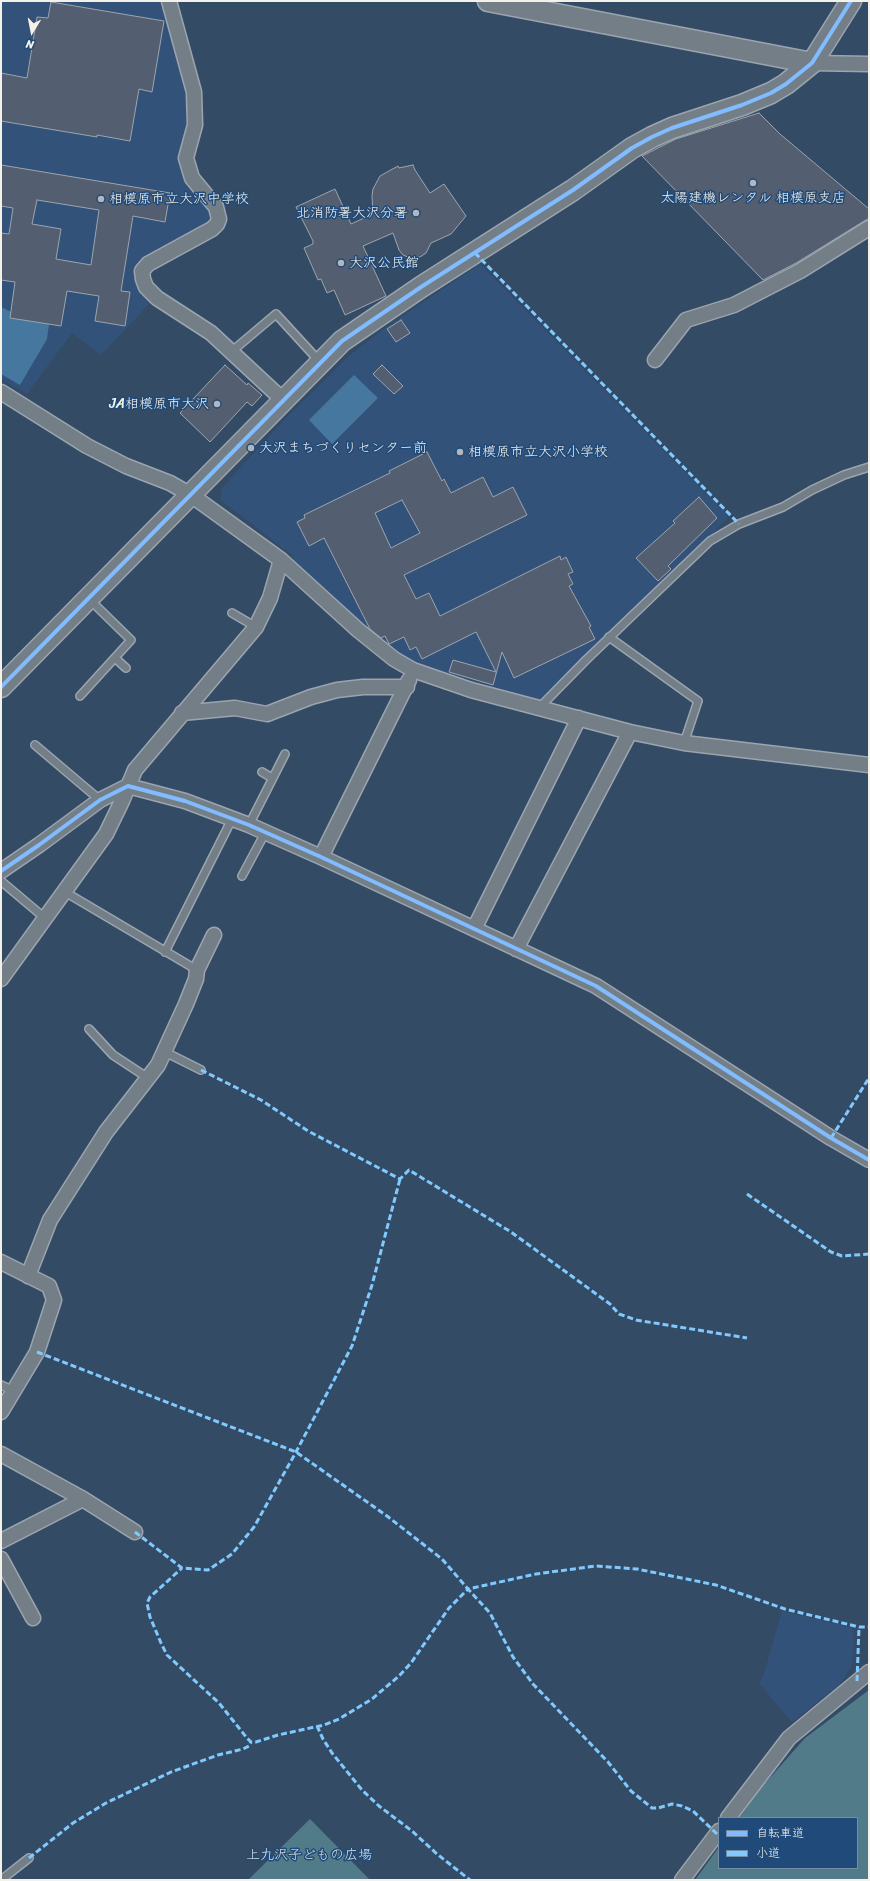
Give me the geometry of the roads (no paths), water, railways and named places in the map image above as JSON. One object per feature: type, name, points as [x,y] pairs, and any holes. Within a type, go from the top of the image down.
[{"type":"street","points":[[169,1],[194,92],[195,125],[186,158],[192,178],[216,207],[219,219],[217,224],[212,229],[148,264],[142,271],[143,279],[146,287],[157,298],[211,333],[283,400]]},
{"type":"street","points":[[488,1],[812,63],[869,64]]},
{"type":"street","points":[[1,687],[342,341],[421,287],[573,190],[632,148],[672,128],[742,105],[771,93],[786,84],[812,63],[851,1]]},
{"type":"street","points":[[655,360],[686,320],[734,305],[800,270],[869,228]]},
{"type":"street","points":[[1,392],[87,446],[126,466],[170,483],[191,495],[281,560],[358,630],[394,659],[413,670],[471,690],[630,732],[684,743],[869,765]]},
{"type":"street","points":[[1,979],[46,919],[106,834],[135,770],[256,627],[270,598],[281,560]]},
{"type":"street","points":[[320,857],[407,687],[413,670]]},
{"type":"street","points":[[182,713],[235,708],[268,714],[311,697],[337,690],[363,687],[407,687]]},
{"type":"street","points":[[474,929],[579,718]]},
{"type":"street","points":[[516,949],[630,732]]},
{"type":"street","points":[[1,871],[39,846],[100,800],[128,786],[185,801],[249,825],[596,986],[831,1138],[869,1160]]},
{"type":"street","points":[[28,1276],[50,1220],[106,1132],[148,1078],[165,1052],[194,985],[197,970],[214,935]]},
{"type":"street","points":[[1,1262],[49,1286],[54,1300],[37,1352],[7,1388],[1,1412]]},
{"type":"street","points":[[1,1454],[83,1499],[135,1532]]},
{"type":"street","points":[[1,1541],[83,1499]]},
{"type":"street","points":[[1,1560],[33,1618]]},
{"type":"street","points":[[729,1817],[789,1738],[869,1672]]},
{"type":"street","points":[[682,1880],[718,1832]]},
{"type":"lane","points":[[230,352],[276,314],[320,362]]},
{"type":"lane","points":[[540,707],[710,541],[739,524],[783,507],[812,490],[844,475],[869,467]]},
{"type":"lane","points":[[80,696],[131,640],[88,598]]},
{"type":"lane","points":[[232,613],[256,627]]},
{"type":"lane","points":[[610,637],[698,701],[684,743]]},
{"type":"lane","points":[[115,658],[126,668]]},
{"type":"lane","points":[[35,745],[100,800]]},
{"type":"lane","points":[[249,825],[285,754]]},
{"type":"lane","points":[[262,772],[272,778]]},
{"type":"lane","points":[[165,952],[232,819]]},
{"type":"lane","points":[[242,876],[265,833]]},
{"type":"lane","points":[[1,881],[46,919]]},
{"type":"lane","points":[[65,892],[197,970]]},
{"type":"lane","points":[[89,1029],[113,1055],[148,1078]]},
{"type":"lane","points":[[165,1052],[201,1070]]},
{"type":"lane","points":[[1,1880],[29,1858]]},
{"type":"place","name":"太陽建機レンタル 相模原支店","points":[[753,183]]},
{"type":"place","name":"相模原市立大沢中学校","points":[[101,199]]},
{"type":"place","name":"北消防署大沢分署","points":[[416,213]]},
{"type":"place","name":"大沢公民館","points":[[341,263]]},
{"type":"place","name":"JA相模原市大沢","points":[[217,404]]},
{"type":"place","name":"大沢まちづくりセンター前","points":[[251,448]]},
{"type":"place","name":"相模原市立大沢小学校","points":[[460,452]]},
{"type":"park label","name":"上九沢子どもの広場","points":[[309,1855]]}]
